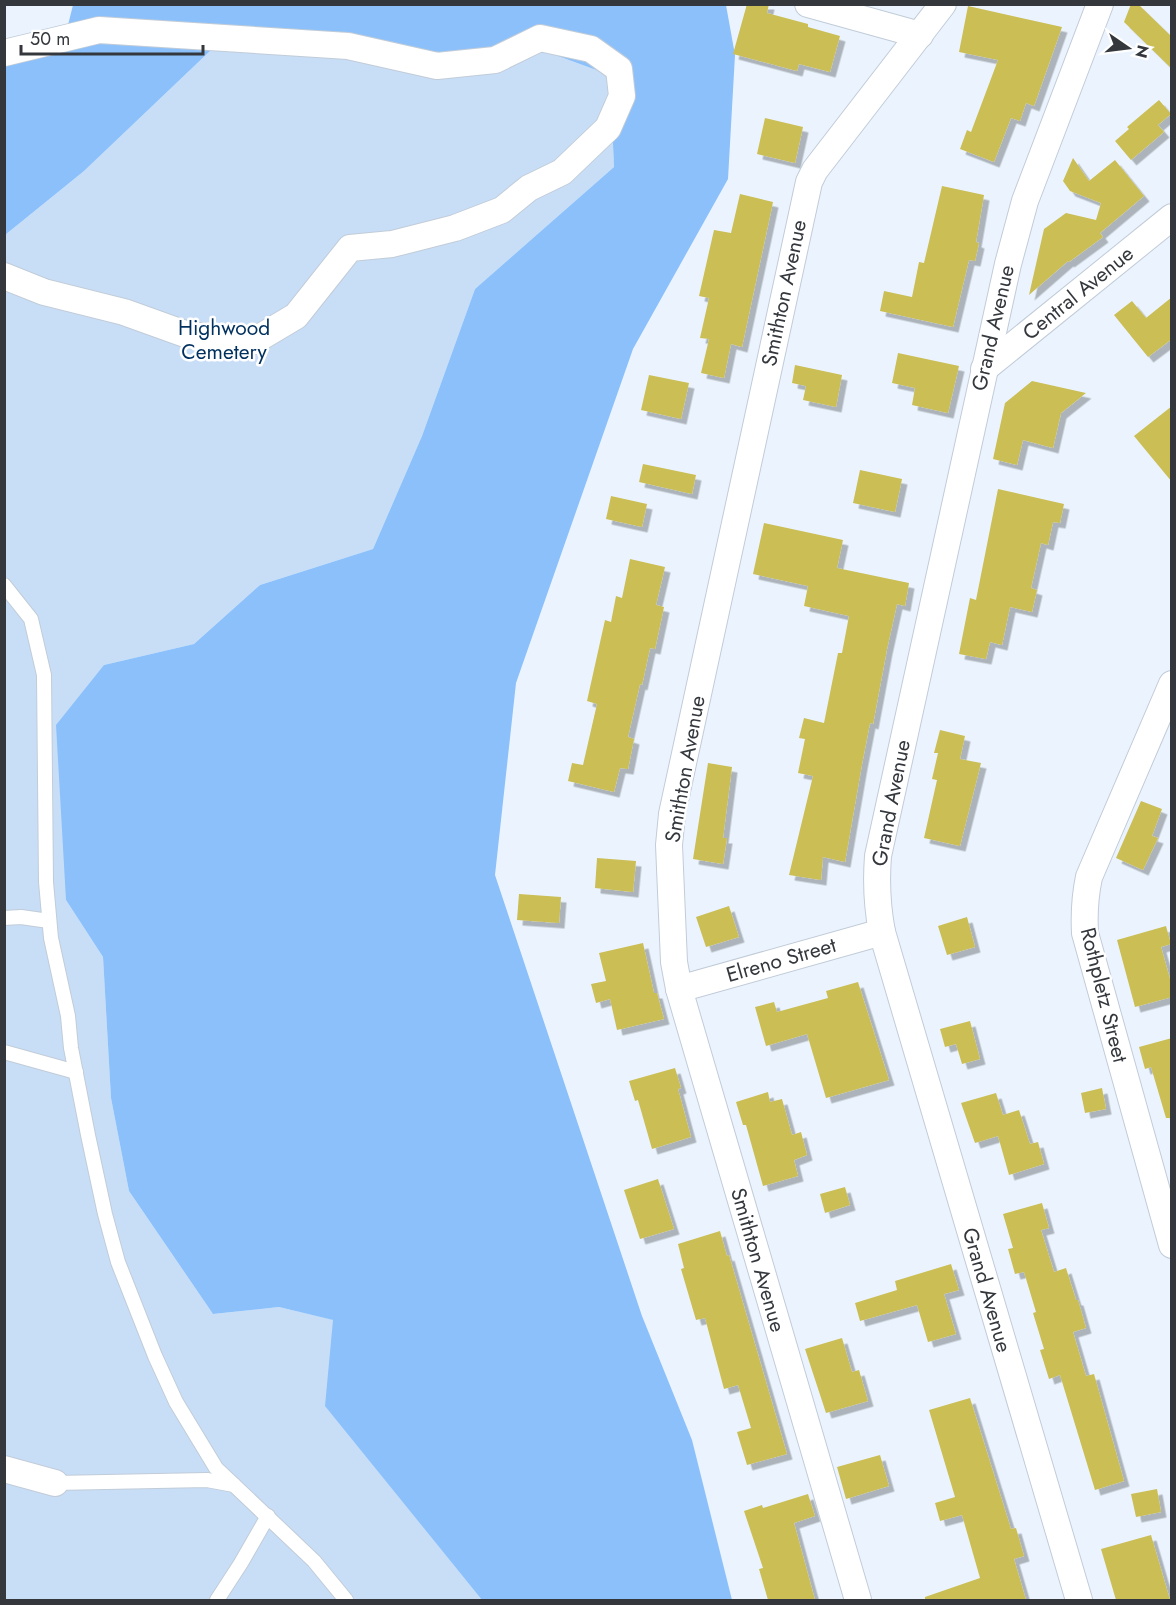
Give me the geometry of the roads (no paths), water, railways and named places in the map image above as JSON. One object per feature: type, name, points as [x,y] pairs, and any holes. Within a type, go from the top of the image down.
[{"type":"street","points":[[808,4],[920,35]]},
{"type":"street","name":"Smithton Avenue","points":[[858,1600],[679,989],[675,962],[669,845],[672,814],[805,195],[815,170],[943,4]]},
{"type":"street","name":"Grand Avenue","points":[[1079,1600],[882,932],[876,882],[878,856],[1008,264],[1025,201],[1100,4]]},
{"type":"street","points":[[4,53],[99,30],[348,46],[437,66],[495,60],[540,38],[591,49],[619,69],[622,96],[608,128],[562,172],[529,188],[502,210],[455,228],[392,244],[350,248],[296,316],[254,341],[188,335],[124,312],[44,292],[4,276]]},
{"type":"street","name":"Central Avenue","points":[[984,369],[1172,217]]},
{"type":"street","name":"Rothpletz Street","points":[[1172,684],[1089,877],[1084,916],[1085,933],[1172,1245]]},
{"type":"street","name":"Elreno Street","points":[[679,989],[882,932]]},
{"type":"street","points":[[4,1469],[55,1483]]},
{"type":"lane","points":[[4,585],[31,619],[44,675],[46,882],[51,938],[105,1214],[118,1262],[176,1402],[216,1468],[314,1561],[346,1600]]},
{"type":"lane","points":[[4,918],[21,917],[49,921]]},
{"type":"lane","points":[[4,1052],[76,1072]]},
{"type":"lane","points":[[55,1483],[207,1480],[234,1485]]},
{"type":"lane","points":[[217,1600],[268,1516]]},
{"type":"park label","name":"Highwood Cemetery","points":[[224,340]]}]
